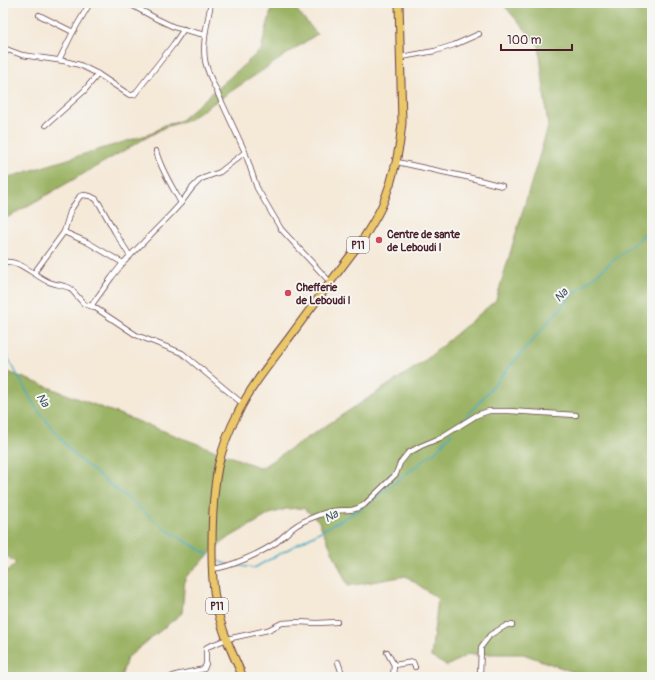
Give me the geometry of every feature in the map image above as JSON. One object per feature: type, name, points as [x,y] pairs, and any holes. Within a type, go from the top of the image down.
[{"type":"main road","name":"P11","points":[[242,677],[223,629],[216,604],[214,587],[212,569],[213,518],[218,469],[231,428],[243,404],[262,374],[363,239],[384,202],[397,162],[402,123],[399,3]]},
{"type":"street","points":[[60,60],[73,32],[90,3]]},
{"type":"street","points":[[128,3],[174,27],[206,35]]},
{"type":"street","points":[[210,3],[205,59],[212,81],[245,152],[257,188],[281,229],[330,282]]},
{"type":"street","points":[[39,15],[73,32]]},
{"type":"street","points":[[3,48],[28,56],[72,62],[98,74],[128,94],[134,95],[184,30]]},
{"type":"street","points":[[400,57],[435,51],[454,45],[479,34]]},
{"type":"street","points":[[3,55],[8,50]]},
{"type":"street","points":[[46,125],[84,92],[98,74]]},
{"type":"street","points":[[156,151],[162,169],[181,202]]},
{"type":"street","points":[[91,306],[123,263],[201,179],[220,172],[245,152]]},
{"type":"street","points":[[397,162],[502,186]]},
{"type":"street","points":[[34,273],[64,232],[70,212],[80,196],[83,195],[96,199],[130,256]]},
{"type":"street","points":[[64,232],[87,242],[123,263]]},
{"type":"street","points":[[3,262],[15,262],[48,282],[70,288],[84,304],[94,307],[136,335],[182,353],[243,404]]},
{"type":"street","points":[[212,569],[222,568],[235,563],[266,548],[278,541],[287,532],[308,519],[332,511],[351,510],[361,507],[396,474],[400,463],[408,453],[440,438],[483,412],[509,411],[576,415]]},
{"type":"street","points":[[171,677],[204,669],[206,664],[206,648],[227,639],[268,630],[282,623],[337,622]]},
{"type":"street","points":[[480,677],[481,647],[490,635],[507,625],[512,626]]},
{"type":"street","points":[[387,652],[394,665],[393,677]]},
{"type":"street","points":[[338,662],[343,677]]},
{"type":"street","points":[[394,665],[413,662],[415,667]]},
{"type":"green space","points":[[273,3],[283,3],[283,5],[295,8],[317,34],[188,120],[165,127],[3,220],[3,179],[153,133],[164,125],[181,120],[261,50]]},
{"type":"green space","points":[[502,3],[652,3],[652,677],[577,677],[573,672],[523,654],[469,654],[447,666],[431,657],[438,599],[406,576],[348,586],[318,520],[303,508],[286,509],[270,514],[223,541],[185,578],[182,613],[127,658],[121,677],[3,677],[3,575],[16,563],[3,553],[3,370],[261,468],[422,363],[496,300],[548,127],[539,46]]},
{"type":"waterway","name":"Na","points":[[461,423],[571,296],[652,228]]},
{"type":"waterway","name":"Na","points":[[3,349],[36,408],[75,456],[168,531],[209,555]]},
{"type":"waterway","name":"Na","points":[[369,503],[437,450],[452,433]]},
{"type":"waterway","name":"Na","points":[[235,565],[254,568],[363,508]]},
{"type":"waterway","name":"Na","points":[[214,558],[227,564]]},
{"type":"place","name":"Centre de sante de Leboudi I","points":[[379,240]]},
{"type":"place","name":"Chefferie de Leboudi I","points":[[288,293]]}]
